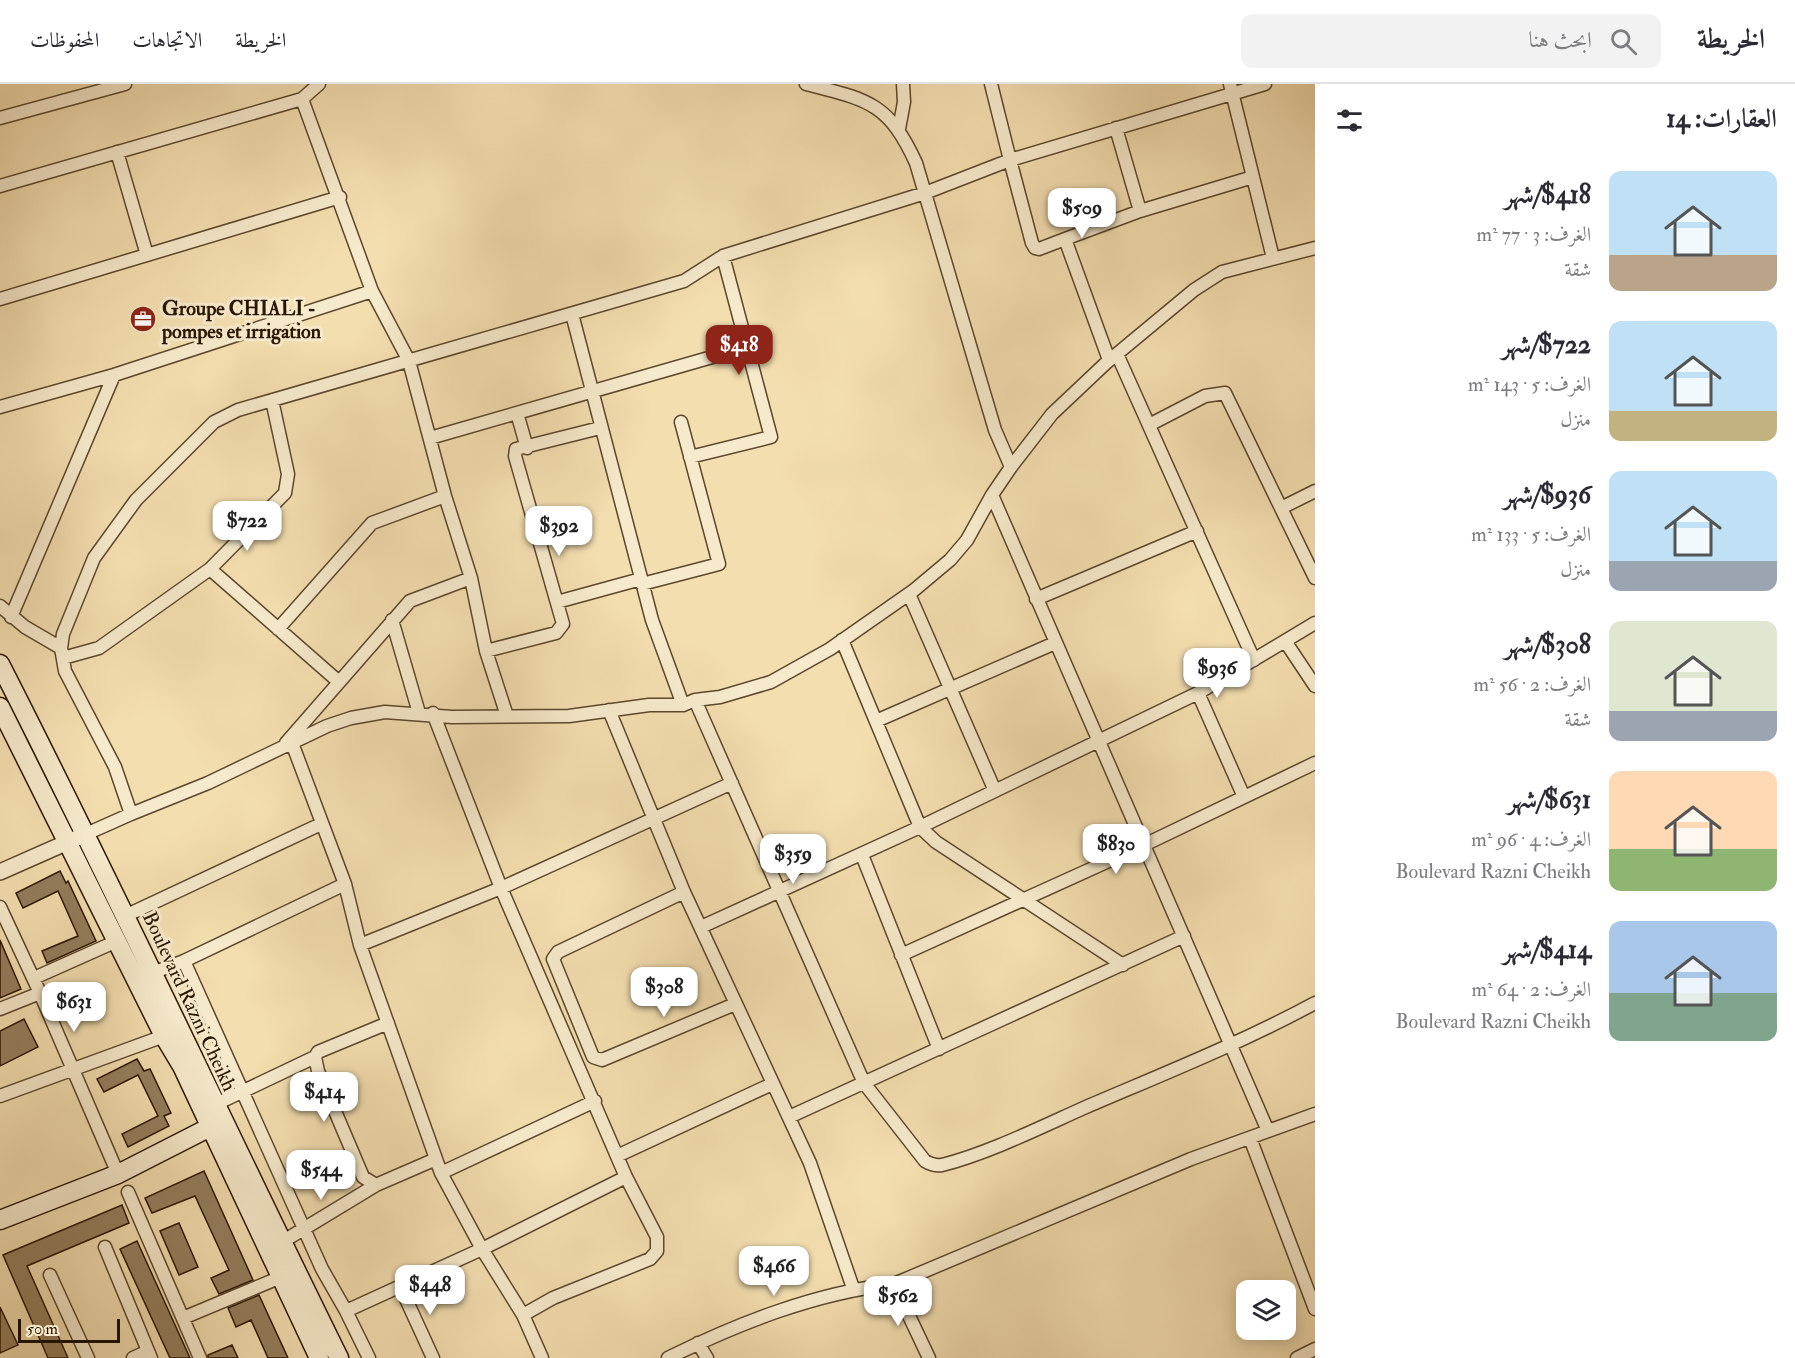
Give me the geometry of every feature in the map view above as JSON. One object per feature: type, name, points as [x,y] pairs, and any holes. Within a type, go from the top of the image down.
[{"type":"main road","name":"Boulevard Razni Cheikh","points":[[0,664],[87,834],[214,1104],[216,1124],[281,1277],[319,1358]]},
{"type":"main road","name":"Boulevard Razni Cheikh","points":[[0,707],[164,1036],[282,1242],[339,1358]]},
{"type":"main road","points":[[0,1220],[118,1174],[216,1124]]},
{"type":"street","points":[[0,118],[125,84]]},
{"type":"street","points":[[0,186],[302,99],[319,84]]},
{"type":"street","points":[[807,84],[865,100],[877,107],[899,129],[916,163],[995,430],[1011,467]]},
{"type":"street","points":[[899,129],[904,102],[903,84]]},
{"type":"street","points":[[991,84],[1035,248],[1140,211],[1253,177]]},
{"type":"street","points":[[131,814],[120,778],[74,691],[62,653],[67,624],[94,558],[136,500],[214,422],[226,414],[684,281],[723,256],[925,193],[1010,160],[1116,128],[1231,89],[1265,84]]},
{"type":"street","points":[[1231,89],[1273,258]]},
{"type":"street","points":[[302,99],[340,197],[372,291],[409,361],[445,496],[471,578],[486,651],[507,716]]},
{"type":"street","points":[[1116,128],[1140,211]]},
{"type":"street","points":[[117,152],[147,255]]},
{"type":"street","points":[[0,299],[340,197]]},
{"type":"street","points":[[1065,239],[1113,357],[1149,425],[1254,660]]},
{"type":"street","points":[[0,872],[208,783],[351,718],[385,712],[433,713],[452,717],[568,716],[649,705],[683,705],[695,700],[720,697],[771,682],[842,640],[909,594],[950,560],[967,540],[992,495],[1011,467],[1053,414],[1113,357],[1209,279],[1222,272],[1315,248]]},
{"type":"street","points":[[690,457],[771,437],[723,256]]},
{"type":"street","points":[[0,407],[114,375],[372,291]]},
{"type":"street","points":[[572,314],[652,620],[683,705]]},
{"type":"street","points":[[429,438],[747,347]]},
{"type":"street","points":[[11,617],[114,375]]},
{"type":"street","points":[[1149,425],[1205,396],[1225,393],[1315,578]]},
{"type":"street","points":[[0,606],[11,617],[62,653],[99,648],[210,569],[285,493],[288,474],[272,400]]},
{"type":"street","points":[[517,413],[527,448]]},
{"type":"street","points":[[557,602],[719,564],[681,422]]},
{"type":"street","points":[[486,651],[560,630],[563,624],[515,456],[516,449],[600,428]]},
{"type":"street","points":[[1281,507],[1315,491]]},
{"type":"street","points":[[992,495],[1268,1131]]},
{"type":"street","points":[[278,628],[372,523],[445,496]]},
{"type":"street","points":[[1036,599],[1197,531]]},
{"type":"street","points":[[210,569],[339,682]]},
{"type":"street","points":[[288,745],[339,682],[410,601],[471,578]]},
{"type":"street","points":[[909,594],[995,791]]},
{"type":"street","points":[[392,620],[419,713]]},
{"type":"street","points":[[701,927],[862,855],[1198,693],[1315,623]]},
{"type":"street","points":[[842,640],[920,827],[927,837],[1123,965]]},
{"type":"street","points":[[1285,641],[1315,686]]},
{"type":"street","points":[[876,721],[1055,643]]},
{"type":"street","points":[[1198,693],[1244,797]]},
{"type":"street","points":[[695,700],[864,1083],[925,1161],[939,1166],[1063,1117],[1231,1045],[1315,1004]]},
{"type":"street","points":[[609,710],[684,892],[810,1162],[853,1288]]},
{"type":"street","points":[[433,713],[501,888],[626,1177],[657,1238],[657,1251],[650,1259],[553,1298],[523,1315]]},
{"type":"street","points":[[288,745],[345,884],[360,945],[441,1173],[482,1250],[523,1315],[542,1358]]},
{"type":"street","points":[[902,955],[1144,845],[1315,763]]},
{"type":"street","points":[[360,945],[501,888],[732,783]]},
{"type":"street","points":[[125,916],[321,824]]},
{"type":"street","points":[[862,855],[939,1049]]},
{"type":"street","points":[[152,972],[184,961],[345,884]]},
{"type":"street","points":[[684,892],[558,952],[553,959],[593,1057],[602,1060],[735,1004]]},
{"type":"street","points":[[0,907],[34,978],[118,1174]]},
{"type":"street","points":[[789,1117],[1184,936]]},
{"type":"street","points":[[34,978],[117,941]]},
{"type":"street","points":[[184,961],[328,1282],[346,1311],[369,1358]]},
{"type":"street","points":[[0,1009],[40,993]]},
{"type":"street","points":[[214,1104],[242,1094],[315,1057],[324,1048],[388,1023]]},
{"type":"street","points":[[0,1096],[164,1036]]},
{"type":"street","points":[[315,1057],[318,1071],[363,1177],[376,1185]]},
{"type":"street","points":[[617,1156],[772,1084]]},
{"type":"street","points":[[441,1173],[595,1101]]},
{"type":"street","points":[[668,1358],[698,1343],[801,1303],[853,1288],[894,1284],[1180,1164],[1315,1114]]},
{"type":"street","points":[[1250,1138],[1315,1309]]},
{"type":"street","points":[[282,1242],[376,1185],[436,1159]]},
{"type":"street","points":[[346,1311],[482,1250],[626,1177]]},
{"type":"street","points":[[128,1192],[200,1358]]},
{"type":"street","points":[[105,1247],[150,1355],[133,1358]]},
{"type":"street","points":[[50,1275],[88,1358]]},
{"type":"street","points":[[183,1318],[281,1277]]},
{"type":"street","points":[[894,1284],[929,1358]]},
{"type":"street","points":[[400,1286],[433,1358]]},
{"type":"street","points":[[698,1343],[707,1358]]},
{"type":"street","points":[[1297,1358],[1315,1349]]},
{"type":"building","points":[[60,871],[66,883],[68,881],[96,941],[47,963],[42,951],[78,936],[58,891],[23,908],[16,893]]},
{"type":"building","points":[[0,940],[21,989],[0,998]]},
{"type":"building","points":[[24,1019],[38,1047],[0,1066],[0,1031]]},
{"type":"building","points":[[137,1059],[144,1071],[150,1069],[171,1113],[164,1116],[169,1126],[128,1147],[122,1134],[158,1116],[138,1075],[104,1092],[97,1079]]},
{"type":"building","points":[[204,1171],[253,1280],[219,1294],[211,1278],[229,1270],[195,1196],[152,1213],[145,1198]]},
{"type":"building","points":[[122,1205],[129,1223],[27,1266],[68,1358],[48,1358],[3,1255]]},
{"type":"building","points":[[179,1223],[198,1267],[179,1275],[160,1231]]},
{"type":"building","points":[[137,1241],[190,1358],[170,1358],[120,1249]]},
{"type":"building","points":[[259,1295],[288,1358],[268,1358],[251,1320],[236,1327],[228,1308]]},
{"type":"building","points":[[0,1307],[18,1345],[0,1353]]},
{"type":"building","points":[[232,1345],[238,1358],[208,1358],[208,1355]]},
{"type":"place","name":"Groupe CHIALI - pompes et irrigation","points":[[143,319]]}]
